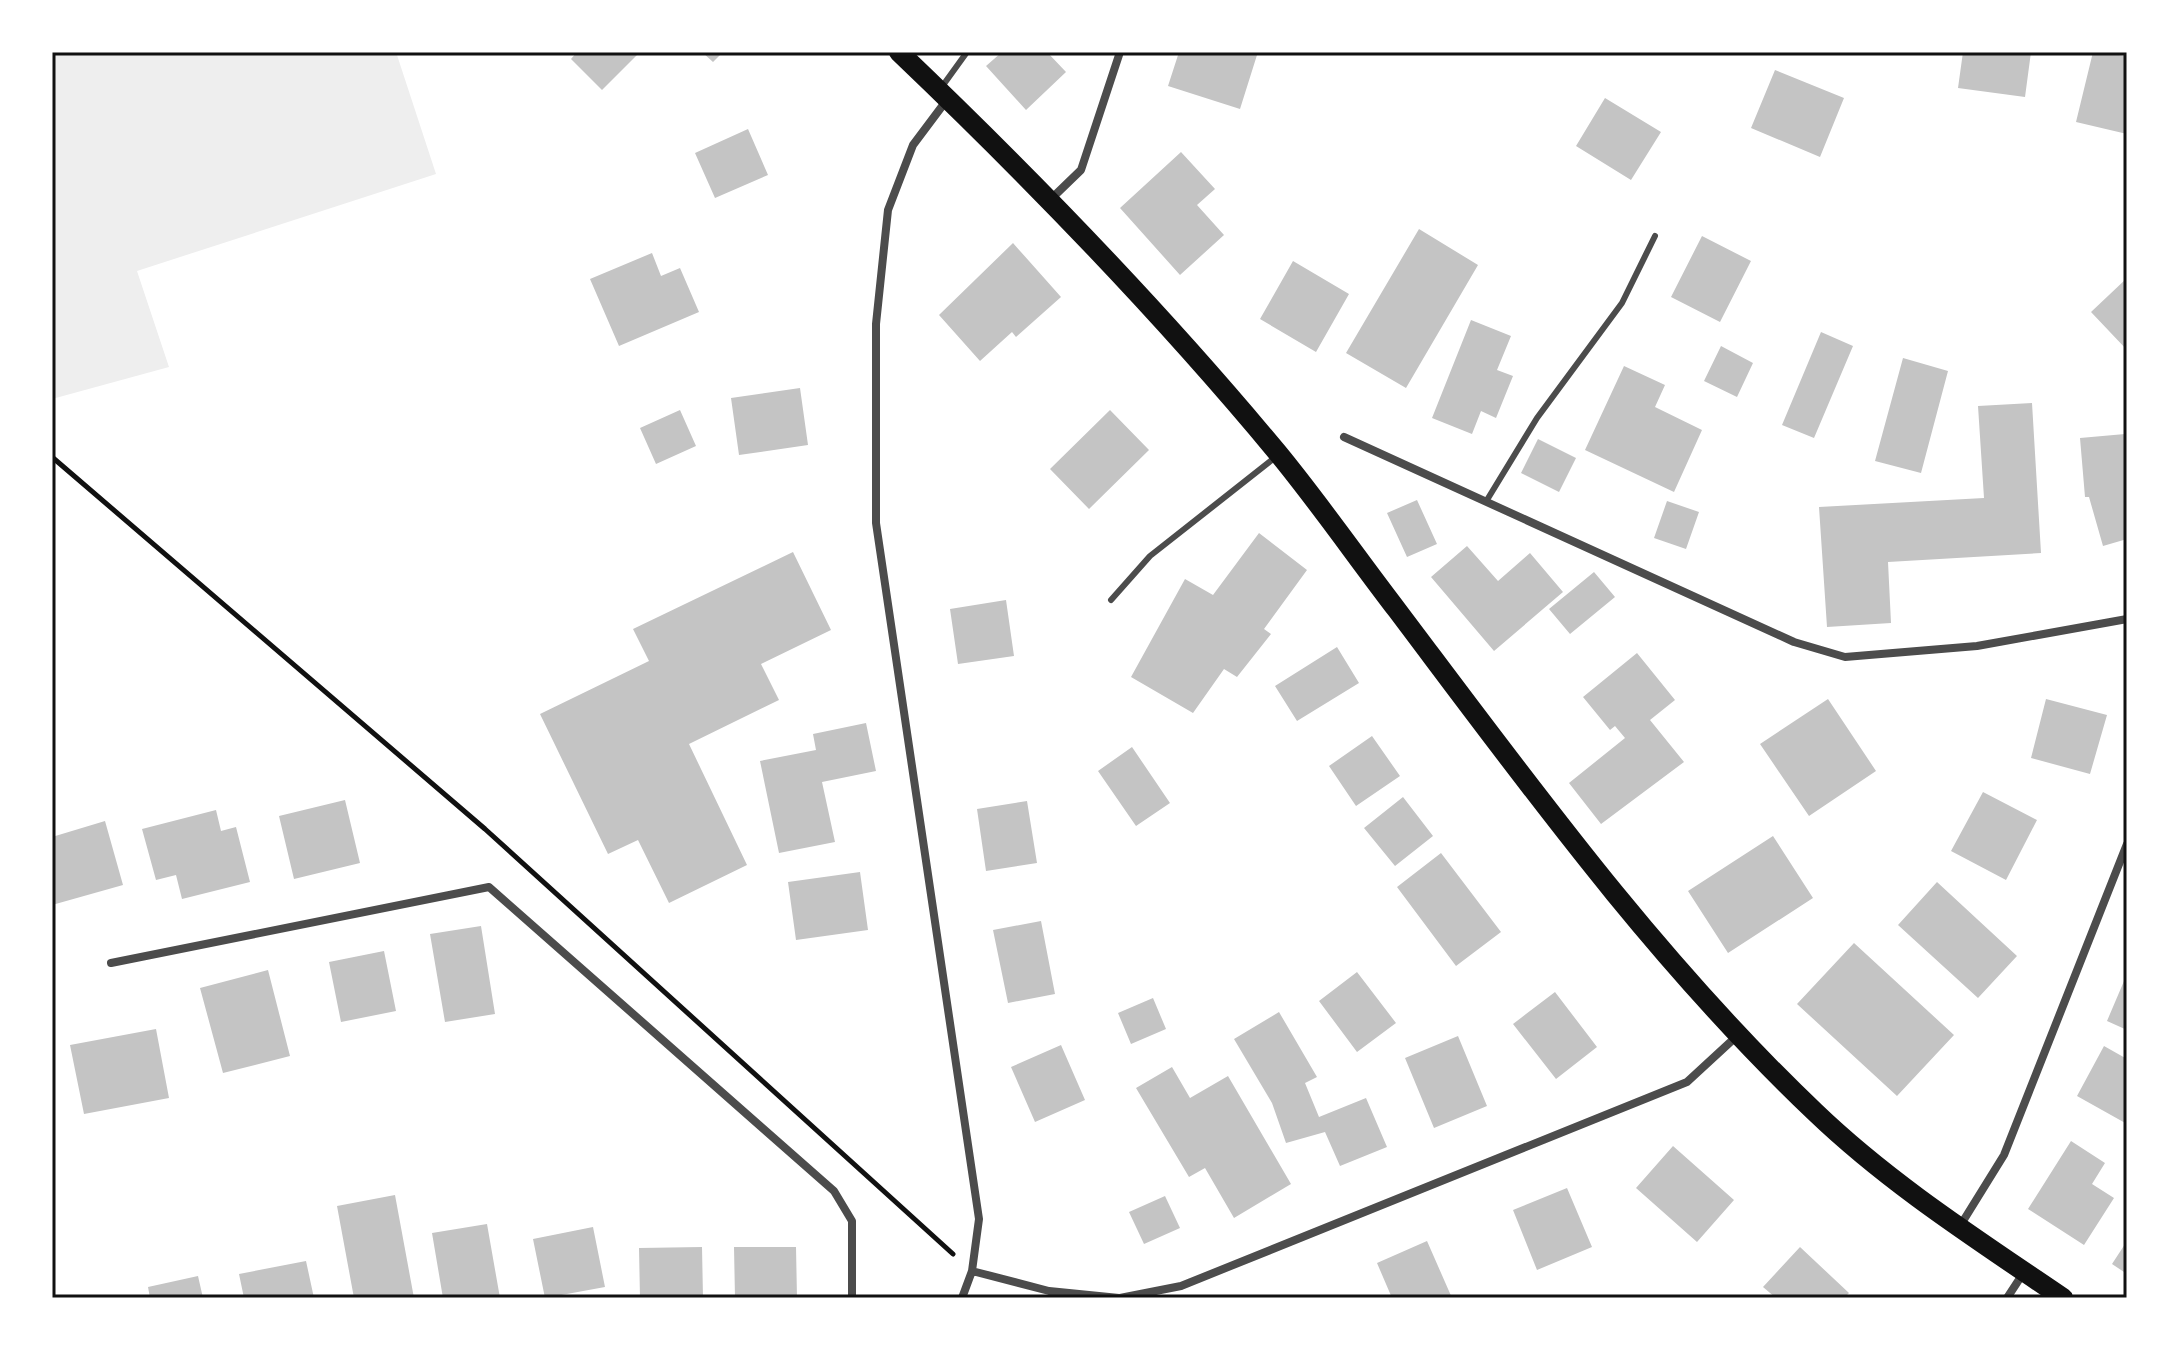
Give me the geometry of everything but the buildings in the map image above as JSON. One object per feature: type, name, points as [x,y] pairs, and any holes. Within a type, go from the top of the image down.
[{"type":"main road","points":[[899,52],[1051,199],[1279,454],[1546,808],[1677,968],[1738,1035],[1818,1114],[1894,1180],[2063,1298]]},
{"type":"street","points":[[1051,199],[1081,170],[1120,52]]},
{"type":"street","points":[[943,94],[913,145],[888,210],[876,324],[876,523],[979,1219],[972,1271],[962,1298]]},
{"type":"street","points":[[1344,437],[1794,642],[1845,657],[1977,646],[2127,619]]},
{"type":"street","points":[[1959,1227],[2004,1155],[2127,844]]},
{"type":"street","points":[[111,963],[489,887],[834,1191],[852,1221],[852,1298]]},
{"type":"street","points":[[972,1271],[1049,1291],[1119,1298],[1181,1286],[1687,1082],[1738,1035]]},
{"type":"street","points":[[2007,1298],[2024,1271]]},
{"type":"lane","points":[[943,94],[967,52]]},
{"type":"lane","points":[[1487,500],[1537,418],[1622,303],[1655,236]]},
{"type":"lane","points":[[1111,600],[1150,556],[1279,454]]},
{"type":"path","points":[[52,457],[485,829],[972,1271]]},
{"type":"shaded area","points":[[52,52],[396,52],[436,174],[137,271],[169,367],[52,399]]}]
